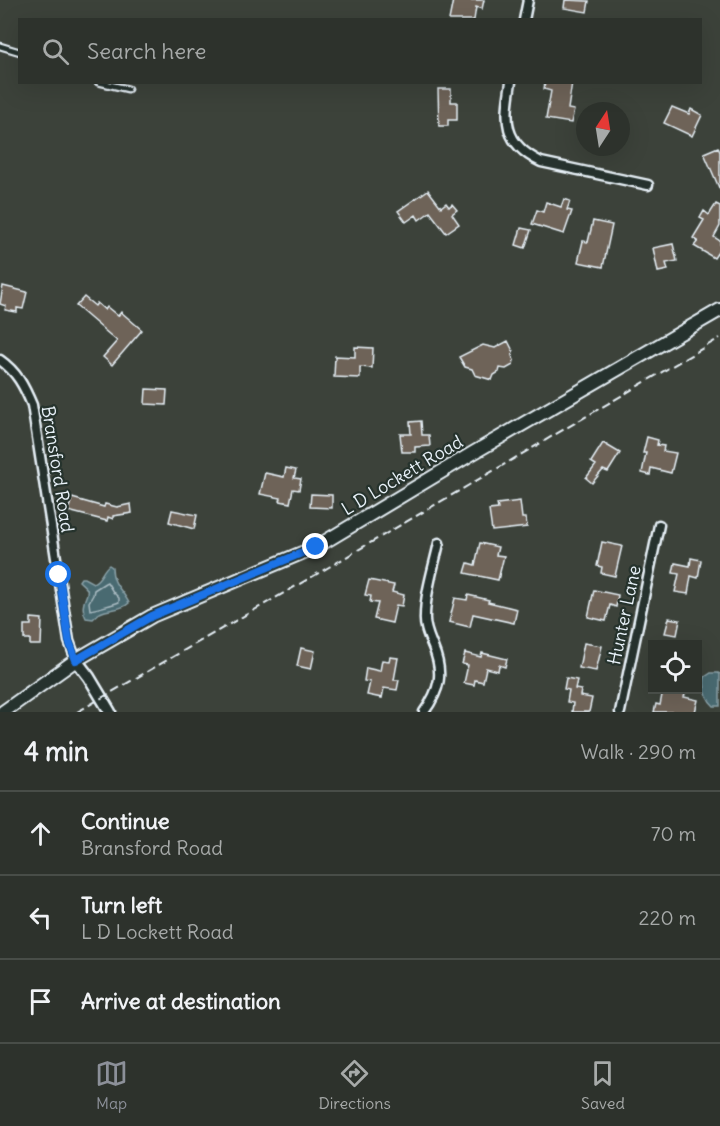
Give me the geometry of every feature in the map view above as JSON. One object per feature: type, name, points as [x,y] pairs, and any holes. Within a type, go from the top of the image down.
[{"type":"main road","name":"L D Lockett Road","points":[[3,712],[76,660],[152,616],[316,547],[720,310]]},
{"type":"street","points":[[524,18],[528,0]]},
{"type":"street","points":[[512,84],[506,118],[508,128],[513,139],[531,158],[648,185]]},
{"type":"street","name":"Bransford Road","points":[[0,360],[24,386],[32,405],[69,641],[76,660],[110,712]]},
{"type":"street","name":"Hunter Lane","points":[[620,712],[660,525]]},
{"type":"street","points":[[424,712],[434,697],[440,673],[424,617],[440,543]]},
{"type":"lane","points":[[0,46],[18,51]]},
{"type":"lane","points":[[107,84],[128,89]]},
{"type":"water","points":[[109,565],[112,567],[116,583],[129,603],[99,613],[93,619],[86,618],[83,608],[87,591],[79,581],[84,578],[93,583]]},
{"type":"water","points":[[711,673],[720,674],[720,706],[714,706],[705,693],[705,677]]},
{"type":"building","points":[[453,0],[484,0],[482,9],[476,7],[474,18],[449,18]]},
{"type":"building","points":[[565,0],[589,1],[587,12],[564,8]]},
{"type":"building","points":[[545,84],[572,84],[568,109],[574,110],[571,123],[546,119],[551,91],[544,89]]},
{"type":"building","points":[[438,89],[451,89],[451,102],[457,102],[457,120],[448,120],[448,126],[439,126]]},
{"type":"building","points":[[672,107],[689,114],[691,109],[702,115],[692,136],[664,123]]},
{"type":"building","points":[[718,147],[720,152],[720,190],[704,153]]},
{"type":"building","points":[[428,190],[441,207],[446,203],[449,207],[452,204],[457,210],[452,214],[459,224],[446,233],[430,212],[419,220],[416,215],[406,222],[398,211]]},
{"type":"building","points":[[564,199],[570,201],[567,210],[572,211],[564,234],[532,224],[537,210],[543,212],[546,202],[561,207]]},
{"type":"building","points":[[716,204],[720,206],[720,226],[714,237],[720,241],[720,249],[714,258],[694,246],[698,241],[693,238],[704,220],[700,218],[704,211],[709,215]]},
{"type":"building","points":[[593,221],[612,225],[603,267],[578,262],[583,241],[588,242]]},
{"type":"building","points":[[521,228],[531,230],[525,248],[516,245]]},
{"type":"building","points":[[673,244],[677,261],[666,263],[668,270],[658,272],[653,248]]},
{"type":"building","points":[[3,286],[27,292],[23,309],[17,308],[17,312],[5,310],[6,306],[0,304]]},
{"type":"building","points":[[84,297],[95,306],[97,303],[105,310],[107,307],[118,316],[121,312],[142,330],[112,365],[103,357],[117,341],[76,306]]},
{"type":"building","points":[[508,341],[513,351],[513,365],[506,369],[500,368],[492,380],[475,375],[472,369],[465,367],[459,357],[483,345],[495,348]]},
{"type":"building","points":[[355,347],[373,348],[372,368],[360,367],[360,378],[334,377],[335,356],[355,357]]},
{"type":"building","points":[[146,389],[167,390],[166,405],[145,404]]},
{"type":"building","points":[[421,421],[422,435],[429,435],[430,446],[415,447],[415,452],[402,452],[400,434],[411,434],[410,422]]},
{"type":"building","points":[[647,437],[658,440],[657,445],[664,446],[663,451],[676,453],[671,473],[651,468],[650,475],[642,473]]},
{"type":"building","points":[[603,443],[620,453],[608,472],[603,470],[592,483],[586,478],[596,465],[591,462]]},
{"type":"building","points":[[286,468],[296,470],[294,478],[301,479],[299,490],[293,489],[290,503],[280,501],[281,498],[260,494],[265,473],[284,477]]},
{"type":"building","points":[[311,494],[332,495],[332,508],[310,507]]},
{"type":"building","points":[[72,498],[104,507],[105,504],[117,507],[131,504],[132,513],[113,516],[113,519],[108,517],[107,521],[68,511]]},
{"type":"building","points":[[520,501],[522,518],[526,518],[527,527],[492,531],[489,510],[498,509],[497,504]]},
{"type":"building","points":[[172,510],[197,515],[194,529],[169,522]]},
{"type":"building","points":[[602,542],[622,546],[615,576],[601,573],[602,567],[597,566]]},
{"type":"building","points":[[480,543],[498,547],[496,555],[504,556],[498,580],[465,573],[468,563],[475,565]]},
{"type":"building","points":[[691,558],[701,560],[698,578],[691,576],[688,594],[675,592],[679,574],[673,573],[675,563],[690,566]]},
{"type":"building","points":[[369,580],[394,585],[392,592],[404,595],[402,606],[396,605],[392,623],[374,619],[378,603],[370,602],[371,596],[365,595]]},
{"type":"building","points":[[594,590],[618,595],[616,607],[610,605],[606,621],[588,617]]},
{"type":"building","points":[[468,595],[517,609],[514,623],[473,614],[470,627],[449,622],[455,598],[467,600]]},
{"type":"building","points":[[31,618],[42,619],[41,645],[30,645],[30,639],[24,639],[24,625],[31,625]]},
{"type":"building","points":[[669,618],[680,620],[677,635],[665,633]]},
{"type":"building","points":[[584,643],[602,646],[596,671],[579,668]]},
{"type":"building","points":[[301,648],[315,651],[311,669],[297,666]]},
{"type":"building","points":[[465,653],[481,657],[482,653],[507,659],[505,667],[499,665],[498,671],[486,668],[483,682],[475,680],[474,685],[464,683],[468,665],[462,664]]},
{"type":"building","points":[[390,657],[398,658],[394,680],[399,680],[397,690],[384,688],[382,698],[367,695],[370,682],[364,681],[366,668],[380,671],[382,660],[389,661]]},
{"type":"building","points":[[566,678],[577,680],[575,689],[581,690],[580,696],[592,698],[589,712],[572,712],[573,703],[567,702],[569,690],[564,689]]},
{"type":"building","points":[[662,694],[685,694],[684,697],[698,700],[695,712],[654,712],[656,704],[660,705]]},
{"type":"railway","points":[[77,712],[720,338]]},
{"type":"route","points":[[59,575],[69,641],[76,660],[174,605],[316,547]]}]
